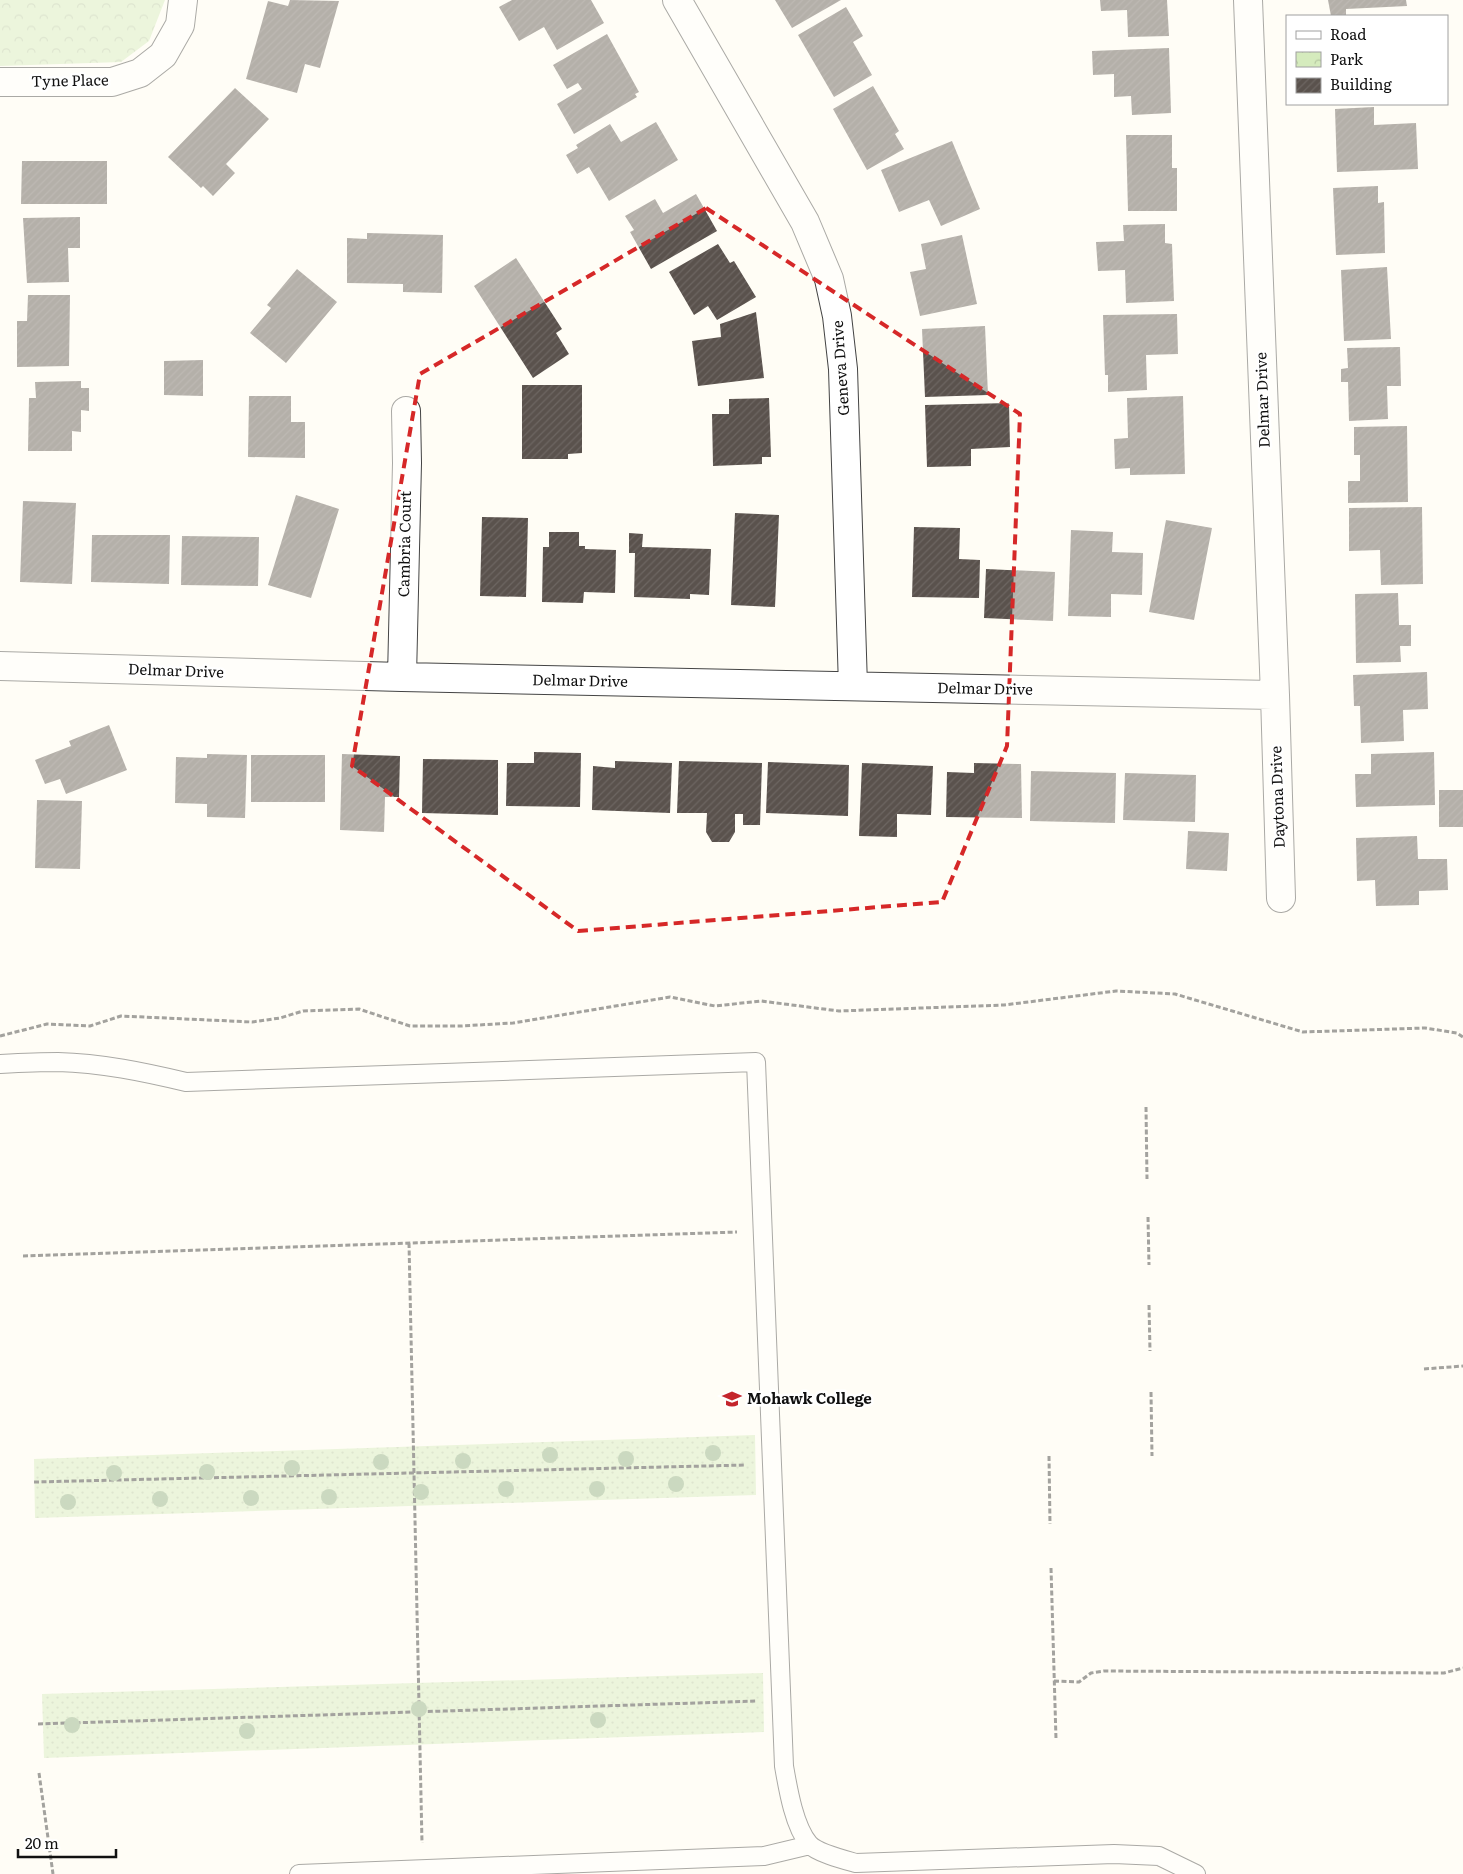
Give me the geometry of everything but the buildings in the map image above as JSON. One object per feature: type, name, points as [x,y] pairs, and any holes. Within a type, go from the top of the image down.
[{"type":"street","name":"Tyne Place","points":[[0,82],[112,82],[140,73],[163,55],[180,25],[183,0]]},
{"type":"street","name":"Geneva Drive","points":[[677,0],[805,222],[829,279],[837,316],[843,368],[853,686]]},
{"type":"street","name":"Delmar Drive","points":[[0,666],[402,677],[1275,695],[1248,0]]},
{"type":"street","name":"Cambria Court","points":[[402,677],[407,463],[406,411]]},
{"type":"street","name":"Daytona Drive","points":[[1275,695],[1281,898]]},
{"type":"lane","points":[[0,1064],[58,1062],[95,1065],[134,1070],[186,1082],[756,1062],[784,1766],[793,1810],[810,1845]]},
{"type":"lane","points":[[300,1874],[764,1856],[810,1845],[836,1857],[856,1863],[1114,1854],[1160,1856],[1196,1874]]},
{"type":"path","points":[[0,1036],[47,1024],[90,1026],[121,1016],[252,1022],[280,1018],[303,1011],[359,1009],[410,1026],[461,1026],[513,1023],[670,997],[715,1006],[761,1001],[839,1011],[1004,1005],[1116,991],[1175,994],[1303,1032],[1425,1028],[1457,1033],[1463,1037]]},
{"type":"path","points":[[1146,1107],[1147,1179]]},
{"type":"path","points":[[1148,1217],[1149,1265]]},
{"type":"path","points":[[23,1256],[762,1232]]},
{"type":"path","points":[[409,1243],[422,1869]]},
{"type":"path","points":[[1149,1305],[1150,1351]]},
{"type":"path","points":[[1424,1369],[1463,1366]]},
{"type":"path","points":[[1151,1392],[1152,1456]]},
{"type":"path","points":[[1048,1456],[1050,1524]]},
{"type":"path","points":[[34,1482],[756,1465]]},
{"type":"path","points":[[1052,1568],[1056,1740]]},
{"type":"path","points":[[1054,1681],[1079,1682],[1091,1673],[1104,1671],[1444,1673],[1463,1668]]},
{"type":"path","points":[[38,1724],[763,1701]]},
{"type":"path","points":[[39,1773],[53,1874]]},
{"type":"highlighted area","points":[[706,208],[1020,414],[1007,746],[942,902],[578,931],[352,766],[420,374]]},
{"type":"green space","points":[[0,0],[165,0],[149,41],[121,62],[0,66]]},
{"type":"green space","points":[[755,1435],[756,1495],[35,1518],[34,1459]]},
{"type":"green space","points":[[763,1673],[764,1732],[44,1758],[42,1694]]},
{"type":"place","name":"Mohawk College","points":[[732,1399]]}]
